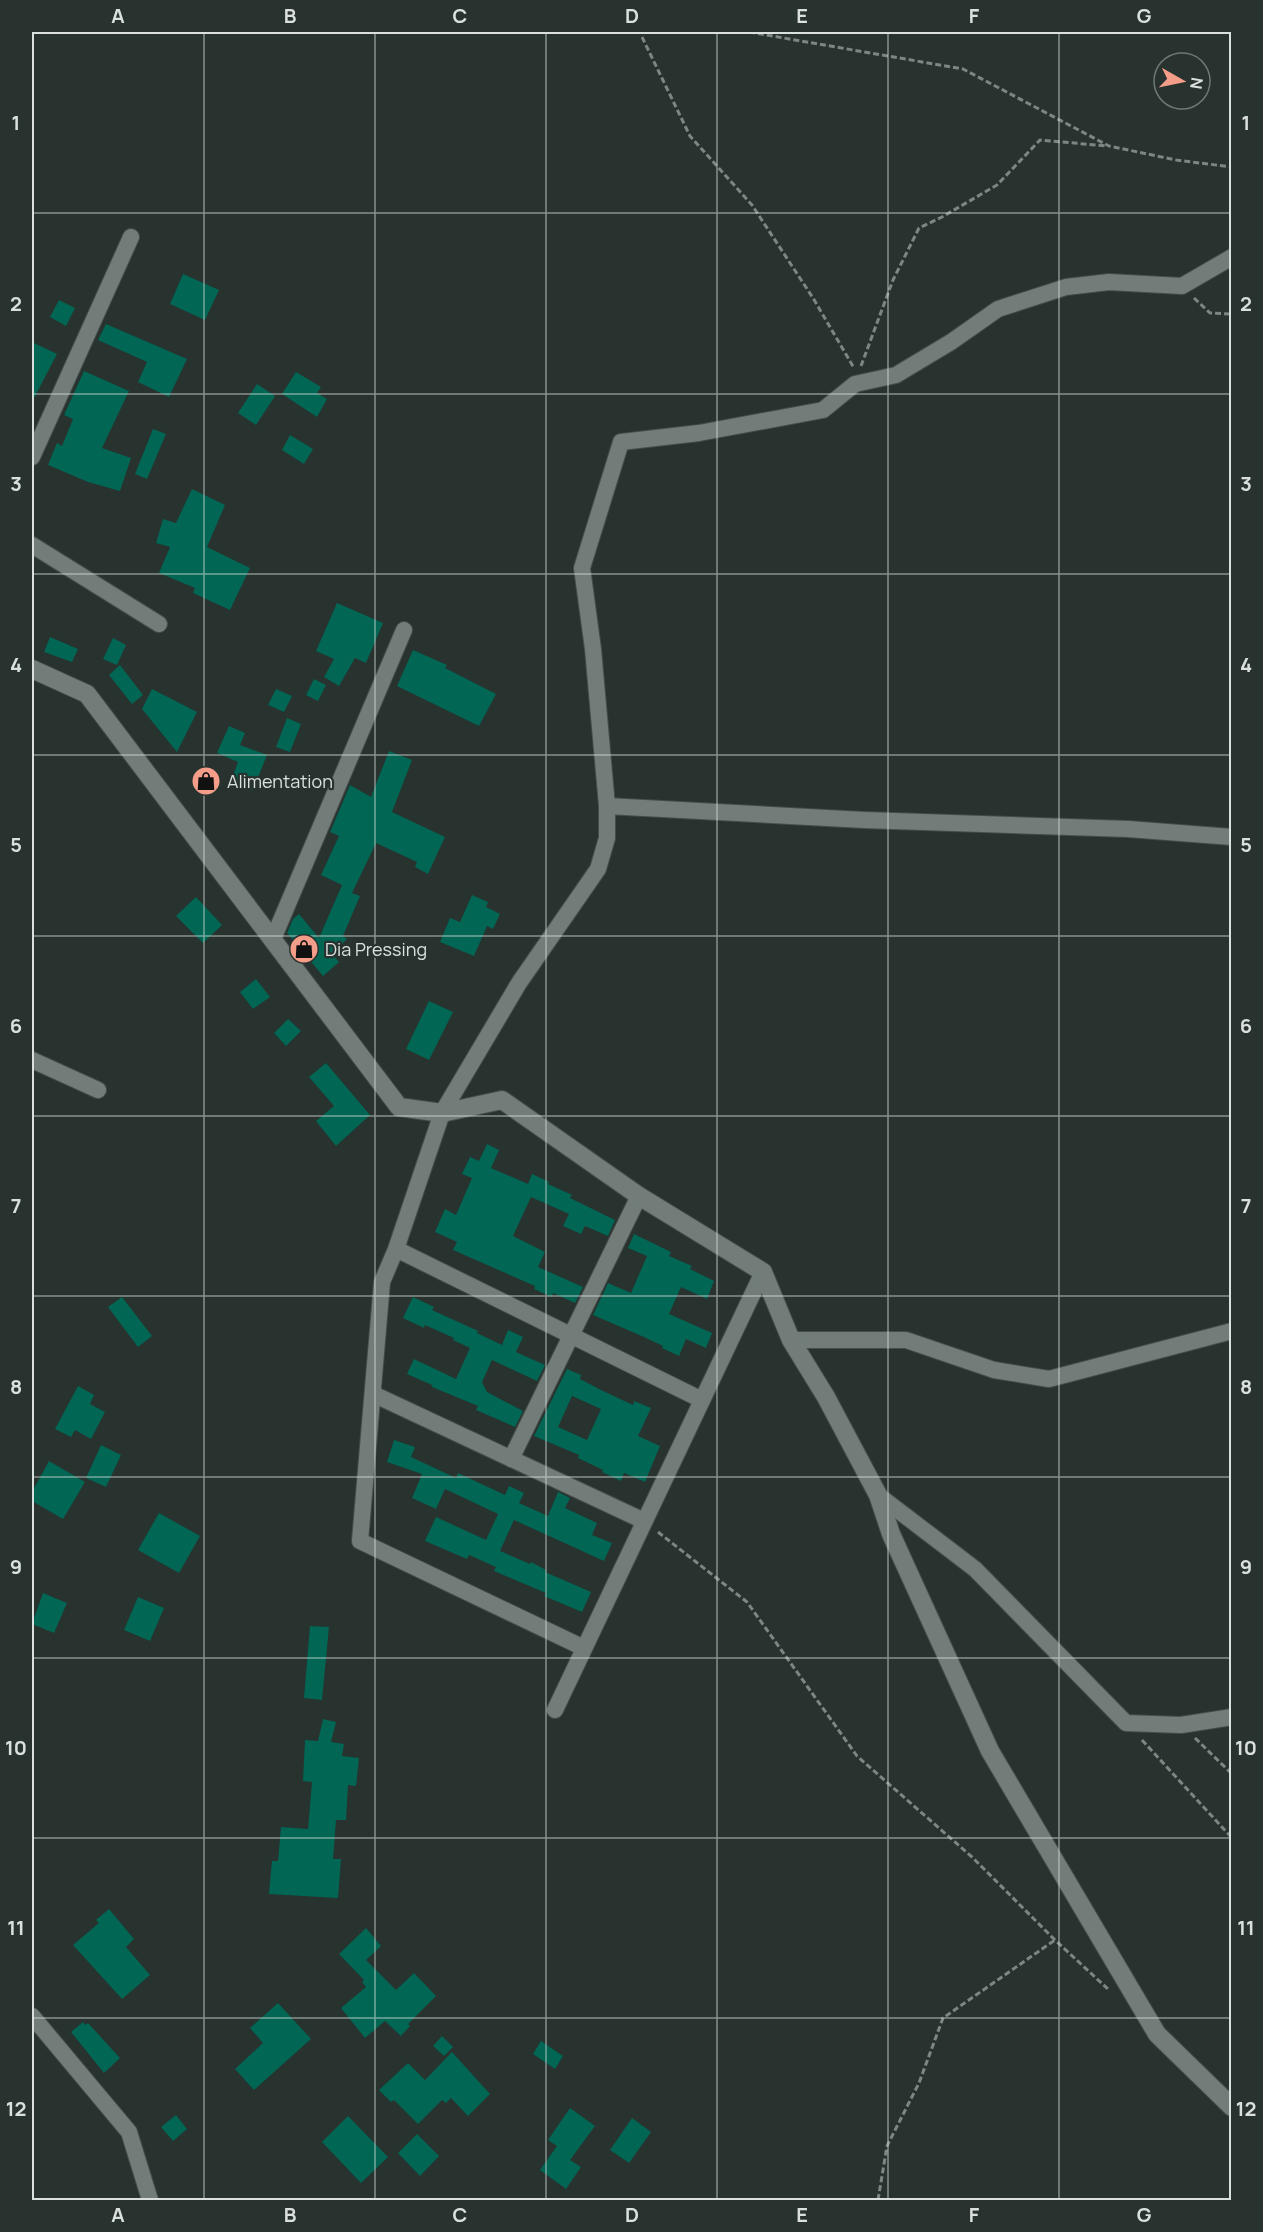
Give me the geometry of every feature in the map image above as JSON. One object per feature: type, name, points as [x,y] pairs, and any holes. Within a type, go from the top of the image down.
[{"type":"street","points":[[32,457],[131,237]]},
{"type":"street","points":[[584,1648],[360,1541],[382,1282],[396,1249],[442,1113],[519,983],[598,868],[607,838],[607,806],[593,650],[582,568],[621,442],[699,433],[823,410],[855,384],[896,375],[951,342],[998,309],[1066,287],[1109,282],[1182,286],[1232,257]]},
{"type":"street","points":[[32,545],[159,624]]},
{"type":"street","points":[[273,939],[404,630]]},
{"type":"street","points":[[32,669],[87,694],[399,1107],[442,1113],[502,1100],[639,1196],[763,1272],[791,1340],[826,1397],[878,1495],[891,1534],[990,1751],[1157,2034],[1232,2106]]},
{"type":"street","points":[[607,806],[864,820],[1128,829],[1232,837]]},
{"type":"street","points":[[32,1060],[98,1090]]},
{"type":"street","points":[[511,1459],[639,1196]]},
{"type":"street","points":[[396,1249],[702,1400]]},
{"type":"street","points":[[555,1710],[763,1272]]},
{"type":"street","points":[[791,1340],[906,1340],[994,1370],[1049,1379],[1232,1331]]},
{"type":"street","points":[[373,1394],[644,1521]]},
{"type":"street","points":[[878,1495],[975,1569],[1126,1723],[1181,1725],[1232,1717]]},
{"type":"street","points":[[32,2016],[129,2132],[150,2200]]},
{"type":"path","points":[[749,32],[963,69],[1109,146]]},
{"type":"path","points":[[642,37],[690,136],[752,205],[813,298],[855,370],[855,384]]},
{"type":"path","points":[[855,384],[893,280],[919,228],[997,184],[1040,140],[1109,146],[1176,160],[1232,167]]},
{"type":"path","points":[[1182,286],[1210,313],[1232,314]]},
{"type":"path","points":[[644,1521],[747,1602],[858,1756],[972,1857],[1114,1995]]},
{"type":"path","points":[[1126,1723],[1232,1839]]},
{"type":"path","points":[[1181,1725],[1232,1774]]},
{"type":"path","points":[[878,2200],[887,2146],[920,2083],[943,2018],[1055,1940]]},
{"type":"building","points":[[183,274],[219,290],[205,320],[170,304]]},
{"type":"building","points":[[59,300],[75,308],[66,326],[50,317]]},
{"type":"building","points":[[106,324],[187,359],[169,397],[138,382],[147,362],[98,340]]},
{"type":"building","points":[[32,342],[57,354],[32,402]]},
{"type":"building","points":[[84,371],[129,391],[102,448],[131,458],[120,491],[88,482],[48,465],[57,443],[62,446],[73,419],[64,415]]},
{"type":"building","points":[[296,372],[321,387],[317,393],[327,399],[317,417],[282,394]]},
{"type":"building","points":[[257,384],[275,396],[256,425],[238,413]]},
{"type":"building","points":[[153,429],[166,434],[147,479],[135,474]]},
{"type":"building","points":[[290,435],[313,449],[304,464],[282,450]]},
{"type":"building","points":[[192,489],[225,505],[207,547],[250,568],[230,610],[193,593],[195,588],[159,573],[170,547],[156,543],[163,519],[176,523]]},
{"type":"building","points":[[337,603],[383,623],[366,663],[355,658],[339,686],[324,677],[334,659],[316,651]]},
{"type":"building","points":[[50,637],[78,649],[72,662],[44,652]]},
{"type":"building","points":[[113,638],[126,645],[117,665],[103,659]]},
{"type":"building","points":[[413,650],[447,665],[445,668],[496,694],[479,726],[397,686]]},
{"type":"building","points":[[120,665],[143,695],[132,704],[109,675]]},
{"type":"building","points":[[314,679],[326,685],[318,701],[306,695]]},
{"type":"building","points":[[152,689],[197,712],[177,752],[142,709]]},
{"type":"building","points":[[276,689],[292,696],[284,712],[268,705]]},
{"type":"building","points":[[287,718],[301,724],[290,752],[276,747]]},
{"type":"building","points":[[229,726],[245,733],[240,745],[267,755],[253,790],[231,781],[238,762],[217,753]]},
{"type":"building","points":[[389,751],[412,760],[392,812],[445,837],[428,874],[415,867],[417,862],[376,843],[352,893],[360,896],[343,936],[347,939],[332,954],[339,962],[323,976],[287,933],[293,919],[299,914],[319,938],[342,885],[321,875],[339,836],[330,832],[350,785],[371,797]]},
{"type":"building","points":[[472,895],[488,902],[486,907],[500,914],[493,929],[487,926],[474,956],[440,942],[450,918],[460,922]]},
{"type":"building","points":[[196,897],[222,925],[203,943],[176,916]]},
{"type":"building","points":[[256,979],[270,997],[253,1009],[240,992]]},
{"type":"building","points":[[429,1001],[453,1012],[429,1060],[406,1049]]},
{"type":"building","points":[[288,1019],[301,1031],[286,1046],[274,1033]]},
{"type":"building","points":[[326,1063],[370,1115],[336,1146],[316,1121],[334,1106],[309,1077]]},
{"type":"building","points":[[487,1144],[499,1150],[491,1168],[528,1184],[532,1174],[572,1195],[570,1198],[615,1220],[608,1236],[585,1226],[581,1234],[563,1226],[569,1214],[531,1197],[513,1236],[545,1252],[538,1267],[583,1287],[575,1303],[553,1293],[552,1297],[534,1289],[535,1286],[453,1250],[457,1242],[435,1232],[445,1209],[456,1215],[472,1178],[462,1174],[470,1157],[479,1161]]},
{"type":"building","points":[[634,1234],[671,1252],[669,1256],[692,1266],[690,1269],[714,1281],[707,1299],[681,1287],[669,1314],[712,1333],[706,1348],[686,1339],[679,1356],[662,1348],[663,1346],[593,1315],[608,1283],[631,1293],[647,1256],[628,1248]]},
{"type":"building","points":[[122,1297],[152,1336],[138,1347],[108,1307]]},
{"type":"building","points":[[413,1297],[434,1307],[432,1310],[502,1345],[508,1330],[523,1337],[516,1352],[545,1365],[537,1381],[492,1360],[482,1382],[487,1392],[523,1411],[515,1427],[476,1410],[478,1406],[407,1374],[414,1359],[456,1379],[470,1348],[425,1325],[424,1328],[403,1318]]},
{"type":"building","points":[[567,1369],[581,1375],[580,1379],[633,1405],[634,1401],[651,1408],[638,1436],[660,1446],[645,1482],[624,1473],[621,1481],[578,1458],[579,1455],[534,1436]],"holes":[[[572,1396],[601,1409],[587,1440],[558,1427]]]},
{"type":"building","points":[[78,1386],[94,1395],[90,1404],[105,1412],[91,1439],[75,1430],[71,1437],[55,1429]]},
{"type":"building","points":[[394,1440],[415,1447],[411,1457],[456,1478],[458,1473],[505,1495],[509,1486],[524,1493],[519,1503],[548,1516],[558,1492],[570,1498],[565,1508],[597,1523],[592,1535],[612,1543],[604,1561],[514,1520],[500,1551],[530,1564],[531,1562],[546,1570],[545,1572],[591,1592],[582,1612],[544,1596],[546,1593],[494,1571],[496,1567],[469,1555],[467,1559],[425,1541],[436,1517],[486,1540],[498,1514],[445,1489],[436,1509],[412,1498],[422,1474],[387,1462]]},
{"type":"building","points":[[101,1445],[121,1455],[106,1487],[86,1478]]},
{"type":"building","points":[[49,1461],[85,1482],[63,1519],[32,1501],[32,1492]]},
{"type":"building","points":[[159,1513],[200,1536],[179,1573],[138,1550]]},
{"type":"building","points":[[43,1593],[67,1603],[54,1633],[32,1624]]},
{"type":"building","points":[[138,1597],[164,1608],[150,1641],[124,1630]]},
{"type":"building","points":[[310,1626],[329,1627],[322,1700],[304,1698]]},
{"type":"building","points":[[323,1719],[336,1722],[331,1742],[344,1744],[342,1756],[359,1758],[356,1786],[348,1785],[346,1820],[336,1820],[333,1859],[341,1859],[338,1898],[269,1894],[272,1861],[278,1861],[281,1827],[308,1829],[312,1782],[303,1781],[305,1740],[318,1741]]},
{"type":"building","points":[[109,1909],[134,1939],[126,1947],[150,1975],[122,1999],[73,1945],[99,1923],[96,1920]]},
{"type":"building","points":[[366,1928],[381,1946],[366,1960],[396,1990],[414,1973],[436,1996],[408,2024],[410,2026],[401,2036],[385,2021],[365,2038],[341,2008],[366,1987],[362,1982],[364,1980],[339,1954]]},
{"type":"building","points":[[278,2003],[311,2039],[254,2090],[235,2069],[263,2043],[250,2028]]},
{"type":"building","points":[[83,2022],[85,2025],[88,2023],[120,2058],[104,2073],[71,2032]]},
{"type":"building","points":[[442,2036],[453,2047],[444,2056],[433,2046]]},
{"type":"building","points":[[541,2041],[563,2056],[555,2069],[533,2054]]},
{"type":"building","points":[[452,2052],[490,2094],[468,2116],[451,2098],[446,2103],[442,2100],[418,2124],[394,2100],[391,2102],[379,2090],[408,2063],[425,2080]]},
{"type":"building","points":[[570,2108],[595,2126],[570,2160],[581,2167],[566,2189],[540,2170],[557,2146],[548,2140]]},
{"type":"building","points":[[176,2115],[187,2129],[173,2141],[161,2127]]},
{"type":"building","points":[[348,2116],[388,2157],[361,2183],[322,2142]]},
{"type":"building","points":[[632,2118],[651,2132],[629,2163],[610,2150]]},
{"type":"building","points":[[417,2134],[439,2156],[420,2176],[398,2153]]},
{"type":"place","name":"Alimentation","points":[[206,781]]},
{"type":"place","name":"Dia Pressing","points":[[304,949]]}]
